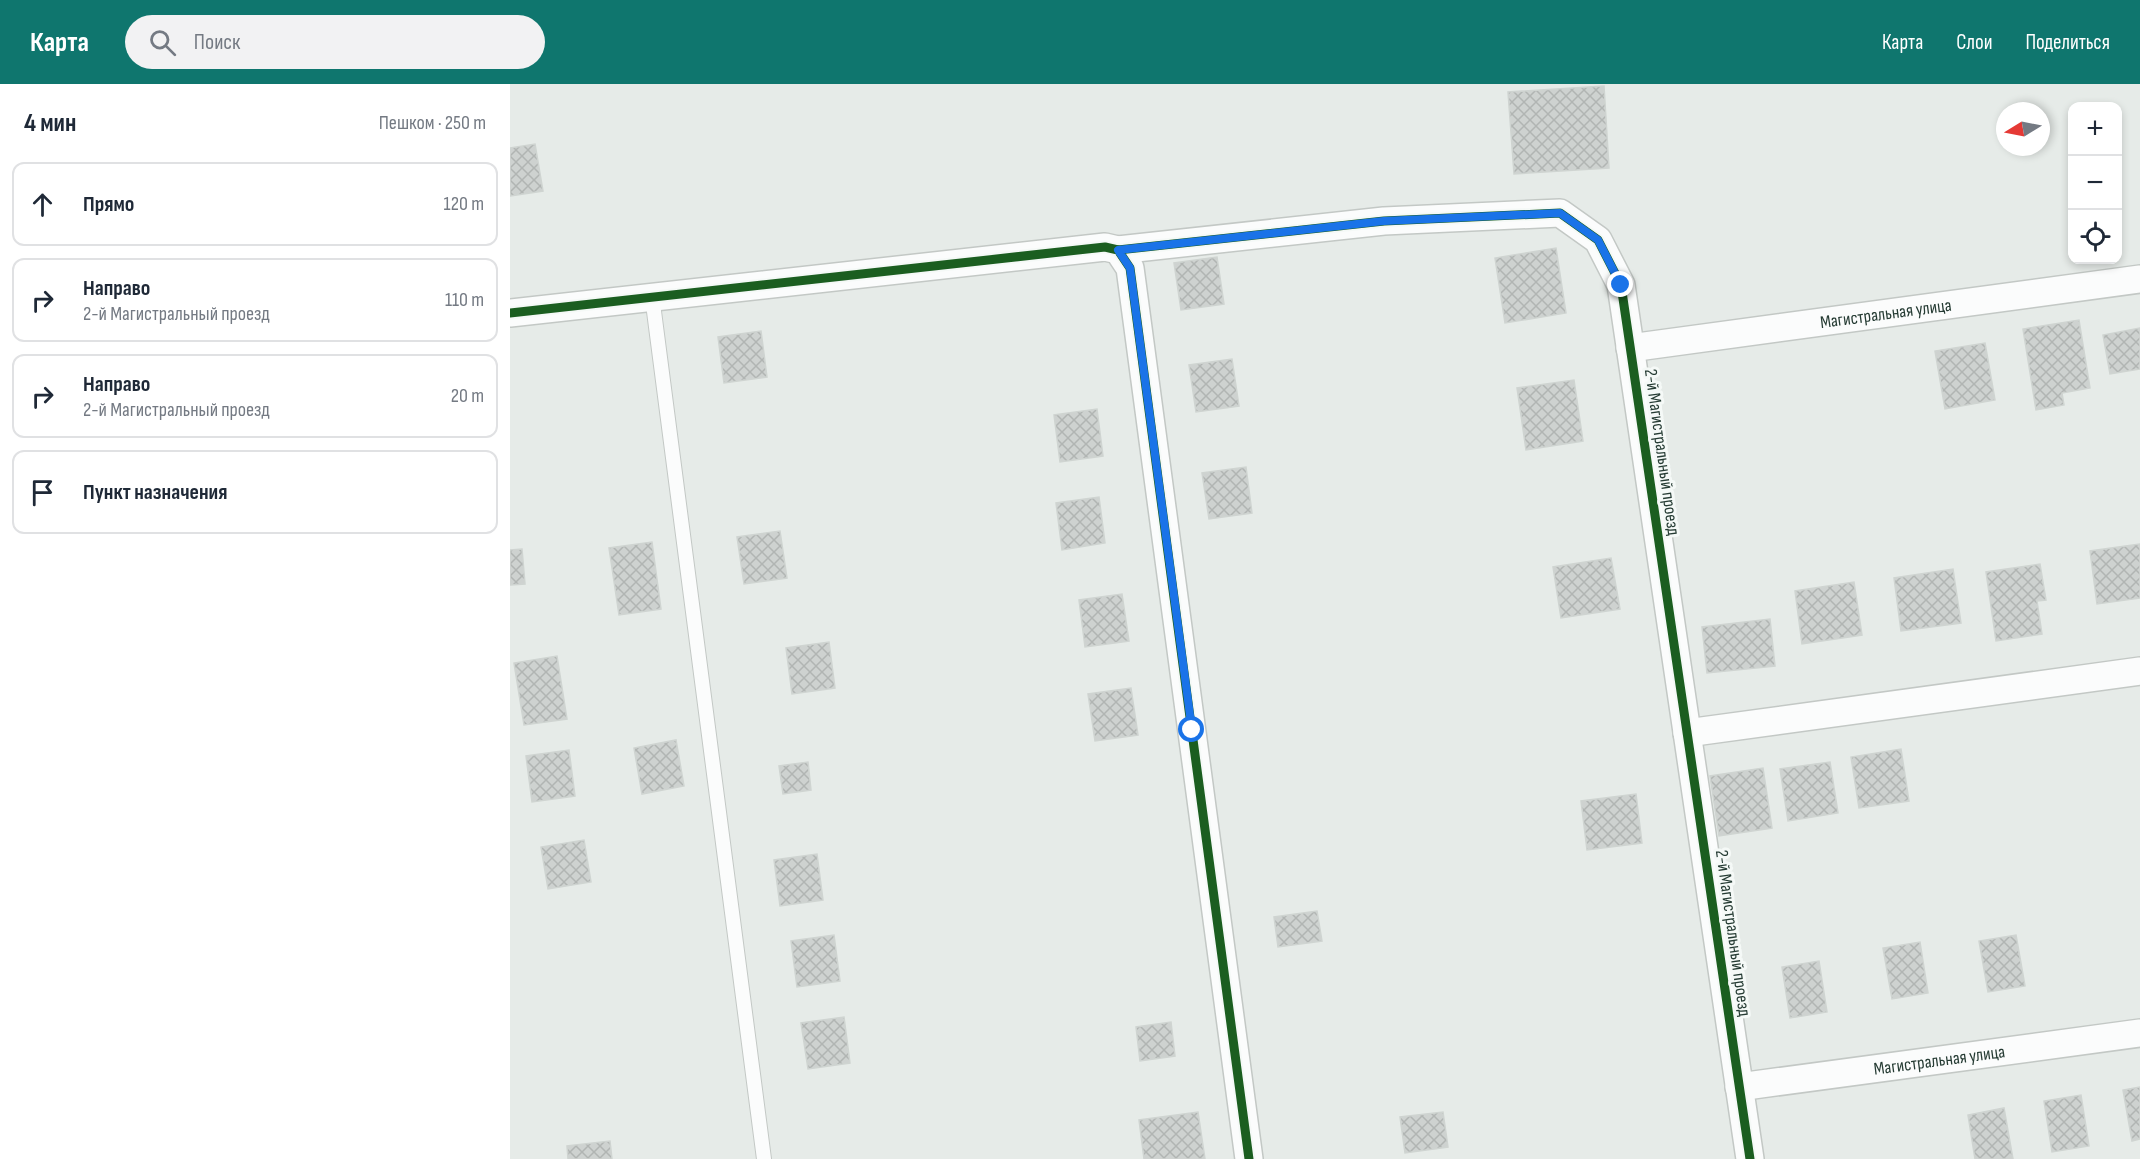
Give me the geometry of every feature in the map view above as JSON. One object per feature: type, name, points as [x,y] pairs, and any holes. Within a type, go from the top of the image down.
[{"type":"street","name":"2-й Магистральный проезд","points":[[510,313],[1105,247],[1118,250],[1384,221],[1560,213],[1598,240],[1621,285],[1750,1159]]},
{"type":"street","points":[[1118,250],[1130,268],[1249,1159]]},
{"type":"street","name":"Магистральная улица","points":[[1630,348],[2140,279]]},
{"type":"street","points":[[1687,733],[2140,671]]},
{"type":"street","name":"Магистральная улица","points":[[1739,1087],[2140,1033]]},
{"type":"lane","points":[[652,296],[764,1159]]},
{"type":"building","points":[[1604,86],[1609,168],[1514,174],[1508,92]]},
{"type":"building","points":[[535,144],[543,191],[510,196],[510,148]]},
{"type":"building","points":[[1556,248],[1566,313],[1505,323],[1495,258]]},
{"type":"building","points":[[1217,257],[1224,304],[1181,310],[1174,263]]},
{"type":"building","points":[[2079,320],[2090,388],[2062,393],[2064,405],[2036,410],[2023,329]]},
{"type":"building","points":[[2140,328],[2140,369],[2110,374],[2103,335]]},
{"type":"building","points":[[761,331],[767,377],[724,383],[718,337]]},
{"type":"building","points":[[1985,343],[1995,400],[1945,409],[1935,351]]},
{"type":"building","points":[[1232,359],[1239,406],[1196,412],[1189,365]]},
{"type":"building","points":[[1574,380],[1583,441],[1526,450],[1517,388]]},
{"type":"building","points":[[1097,409],[1103,456],[1060,462],[1054,415]]},
{"type":"building","points":[[1246,467],[1252,513],[1209,519],[1202,473]]},
{"type":"building","points":[[1099,497],[1105,543],[1062,550],[1056,503]]},
{"type":"building","points":[[780,531],[787,578],[744,584],[737,537]]},
{"type":"building","points":[[652,542],[661,609],[619,615],[609,548]]},
{"type":"building","points":[[2140,544],[2140,598],[2097,604],[2090,551]]},
{"type":"building","points":[[522,549],[525,584],[510,585],[510,550]]},
{"type":"building","points":[[1611,558],[1620,609],[1561,618],[1553,567]]},
{"type":"building","points":[[2040,564],[2046,600],[2037,601],[2042,634],[1996,641],[1986,572]]},
{"type":"building","points":[[1953,569],[1961,623],[1901,631],[1894,578]]},
{"type":"building","points":[[1854,582],[1862,635],[1802,644],[1795,591]]},
{"type":"building","points":[[1122,594],[1129,641],[1085,647],[1079,600]]},
{"type":"building","points":[[1770,619],[1775,666],[1707,673],[1702,627]]},
{"type":"building","points":[[829,642],[835,688],[792,694],[786,648]]},
{"type":"building","points":[[557,656],[567,719],[524,725],[514,663]]},
{"type":"building","points":[[1131,688],[1138,735],[1095,741],[1088,694]]},
{"type":"building","points":[[676,740],[684,786],[642,794],[634,748]]},
{"type":"building","points":[[1901,749],[1909,801],[1859,808],[1851,757]]},
{"type":"building","points":[[569,750],[575,796],[532,802],[526,756]]},
{"type":"building","points":[[808,762],[811,790],[783,794],[779,766]]},
{"type":"building","points":[[1830,762],[1838,813],[1788,821],[1780,769]]},
{"type":"building","points":[[1763,768],[1772,828],[1719,836],[1710,776]]},
{"type":"building","points":[[1636,794],[1642,843],[1587,850],[1581,801]]},
{"type":"building","points":[[584,840],[591,882],[548,889],[541,847]]},
{"type":"building","points":[[817,854],[823,900],[780,906],[774,860]]},
{"type":"building","points":[[1317,911],[1322,941],[1278,947],[1274,917]]},
{"type":"building","points":[[834,935],[840,981],[797,987],[791,941]]},
{"type":"building","points":[[2016,935],[2025,986],[1988,992],[1979,941]]},
{"type":"building","points":[[1920,942],[1928,993],[1892,999],[1883,948]]},
{"type":"building","points":[[1819,961],[1827,1012],[1790,1018],[1782,967]]},
{"type":"building","points":[[844,1017],[850,1063],[808,1069],[801,1023]]},
{"type":"building","points":[[1171,1022],[1175,1056],[1140,1061],[1136,1027]]},
{"type":"building","points":[[2140,1087],[2140,1139],[2132,1141],[2123,1090]]},
{"type":"building","points":[[2081,1095],[2089,1146],[2052,1152],[2044,1101]]},
{"type":"building","points":[[2004,1108],[2013,1159],[1975,1159],[1968,1115]]},
{"type":"building","points":[[1198,1112],[1205,1159],[1144,1159],[1139,1120]]},
{"type":"building","points":[[1443,1112],[1448,1147],[1405,1153],[1400,1117]]},
{"type":"building","points":[[610,1141],[612,1159],[568,1159],[567,1146]]},
{"type":"cycle path","points":[[1118,250],[1384,221],[1560,213],[1598,240],[1621,285],[1750,1159]]},
{"type":"cycle path","points":[[510,313],[1105,247],[1118,250],[1130,268],[1249,1159]]},
{"type":"route","points":[[1192,730],[1130,268],[1118,250],[1384,221],[1560,213],[1598,240],[1621,285]]}]
